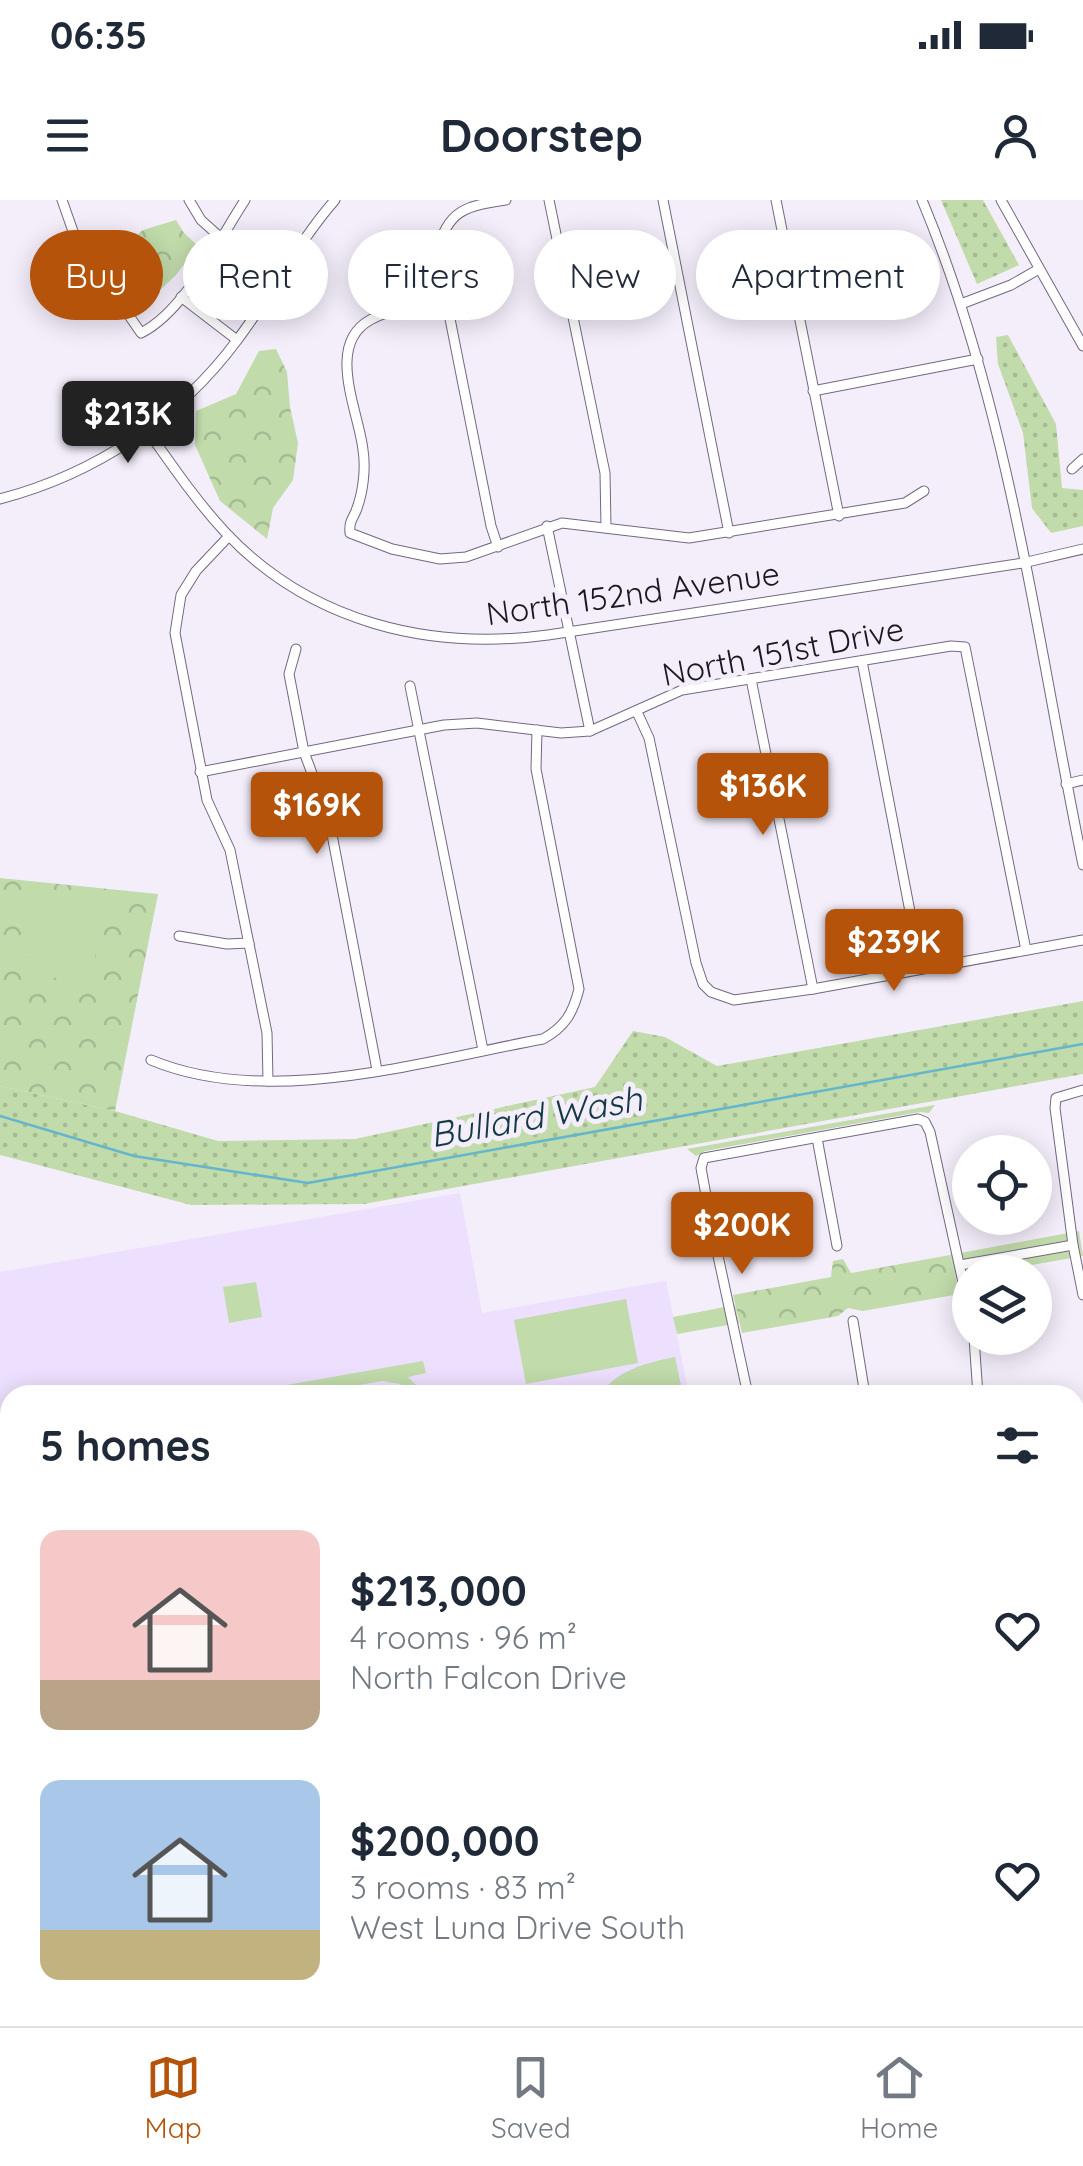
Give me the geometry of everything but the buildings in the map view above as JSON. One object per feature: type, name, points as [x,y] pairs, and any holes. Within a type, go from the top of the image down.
[{"type":"street","points":[[62,200],[75,237],[141,333],[158,324],[183,294]]},
{"type":"street","points":[[188,200],[200,220],[212,230]]},
{"type":"street","points":[[225,230],[245,200]]},
{"type":"street","points":[[0,499],[76,472],[147,430],[194,390],[237,340],[335,200]]},
{"type":"street","points":[[446,230],[460,210],[470,205],[506,200]]},
{"type":"street","points":[[549,200],[605,474],[606,527]]},
{"type":"street","points":[[663,200],[729,532]]},
{"type":"street","points":[[776,200],[782,230]]},
{"type":"street","points":[[922,200],[978,359],[1083,865]]},
{"type":"street","points":[[1002,200],[1083,346]]},
{"type":"street","points":[[961,304],[1011,285],[1039,269]]},
{"type":"street","points":[[181,297],[237,340]]},
{"type":"street","points":[[368,320],[354,332],[347,349],[346,366],[364,453],[363,484],[356,512],[349,522],[350,533],[392,548],[440,559],[466,557],[562,522],[689,538],[905,503],[924,491]]},
{"type":"street","points":[[449,320],[498,546]]},
{"type":"street","points":[[800,320],[839,516]]},
{"type":"street","points":[[814,391],[978,359]]},
{"type":"street","name":"North 152nd Avenue","points":[[147,430],[188,488],[229,536],[262,566],[333,609],[385,628],[443,639],[476,641],[569,632],[1023,563],[1083,548]]},
{"type":"street","points":[[1072,469],[1083,459]]},
{"type":"street","points":[[548,526],[590,731]]},
{"type":"street","points":[[229,536],[180,595],[176,644],[207,800],[230,850],[268,1045],[268,1080]]},
{"type":"street","name":"North 151st Drive","points":[[200,772],[419,730],[477,723],[590,731],[682,690],[950,646],[966,647],[1026,950]]},
{"type":"street","points":[[296,648],[289,674],[304,752],[329,819],[378,1070]]},
{"type":"street","points":[[862,660],[921,969]]},
{"type":"street","points":[[751,679],[813,989]]},
{"type":"street","points":[[410,686],[483,1050]]},
{"type":"street","points":[[637,712],[650,738],[696,963],[711,992],[734,1000],[813,989],[1083,940]]},
{"type":"street","points":[[152,1060],[184,1074],[314,1080],[542,1039],[559,1030],[573,1012],[579,989],[536,769],[538,730]]},
{"type":"street","points":[[1066,784],[1083,780]]},
{"type":"street","points":[[179,936],[226,944],[248,943]]},
{"type":"street","points":[[1083,1090],[1056,1098],[1073,1245],[1083,1296]]},
{"type":"street","points":[[746,1385],[712,1228],[702,1168],[704,1158],[924,1122],[930,1132],[958,1255]]},
{"type":"street","points":[[817,1138],[837,1246]]},
{"type":"street","points":[[1019,1255],[1073,1245]]},
{"type":"street","points":[[853,1322],[864,1385]]},
{"type":"street","points":[[975,1355],[977,1385]]},
{"type":"shaded area","points":[[460,1193],[482,1313],[666,1281],[687,1385],[0,1385],[0,1272]]},
{"type":"green space","points":[[941,200],[983,200],[1019,265],[977,284]]},
{"type":"green space","points":[[176,220],[183,231],[183,266],[163,287],[163,230],[143,230]]},
{"type":"green space","points":[[1008,335],[1056,424],[1062,488],[1083,490],[1083,526],[1051,533],[1032,508],[1023,433],[998,364],[996,337]]},
{"type":"green space","points":[[276,349],[287,372],[298,443],[293,480],[273,508],[267,539],[220,501],[195,445],[196,411],[236,394],[259,351]]},
{"type":"green space","points":[[0,878],[158,894],[115,1111],[0,1086]]},
{"type":"green space","points":[[23,893],[101,904],[105,910],[89,986],[53,977],[30,958],[21,931]]},
{"type":"green space","points":[[1083,1001],[1083,1074],[364,1204],[191,1205],[0,1155],[0,1086],[115,1111],[218,1141],[355,1139],[595,1087],[633,1031],[665,1037],[717,1066]]},
{"type":"green space","points":[[935,1105],[929,1113],[705,1151],[696,1156],[687,1149]]},
{"type":"green space","points":[[1079,1231],[1083,1256],[1052,1261],[1052,1255],[952,1255],[952,1263],[950,1255]]},
{"type":"green space","points":[[950,1255],[952,1295],[863,1311],[848,1308],[838,1316],[742,1333],[733,1295],[831,1277],[833,1261],[843,1259],[851,1273]]},
{"type":"green space","points":[[256,1282],[262,1317],[229,1323],[223,1287]]},
{"type":"green space","points":[[626,1299],[638,1363],[526,1384],[514,1320]]},
{"type":"green space","points":[[735,1305],[739,1323],[677,1334],[673,1317]]},
{"type":"green space","points":[[675,1357],[681,1385],[607,1385],[633,1369]]},
{"type":"green space","points":[[423,1361],[426,1373],[408,1377],[416,1385],[382,1381],[359,1385],[287,1385]]},
{"type":"waterway","name":"Bullard Wash","points":[[0,1116],[134,1156],[308,1183],[1083,1044]]}]
